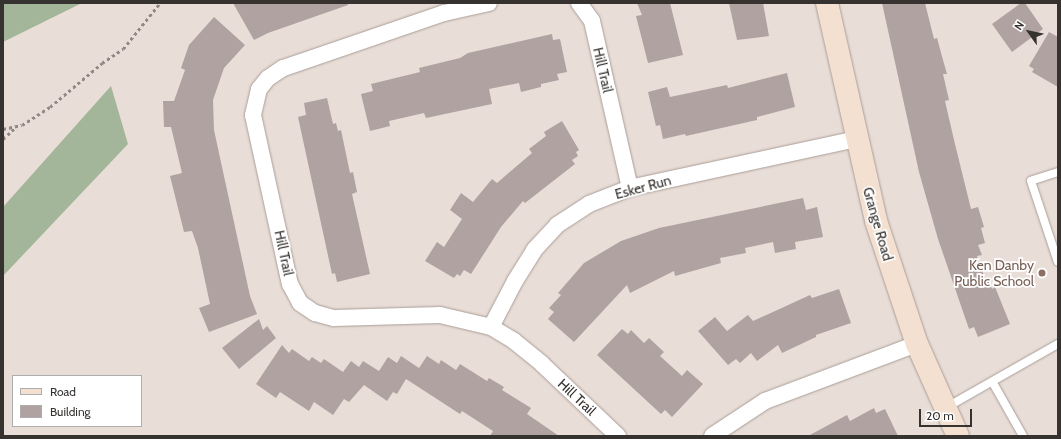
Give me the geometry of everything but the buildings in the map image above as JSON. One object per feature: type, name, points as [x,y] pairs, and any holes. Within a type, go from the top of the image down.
[{"type":"street","name":"Hill Trail","points":[[489,3],[444,13],[283,68],[268,78],[259,89],[253,114],[290,284],[300,303],[315,313],[334,318],[440,315],[491,327],[514,341],[542,364],[618,436]]},
{"type":"street","name":"Hill Trail","points":[[579,3],[592,21],[630,188]]},
{"type":"street","name":"Grange Road","points":[[827,3],[856,139],[876,221],[917,344],[944,408],[958,436]]},
{"type":"street","name":"Esker Run","points":[[491,327],[534,250],[557,225],[590,204],[630,188],[856,139]]},
{"type":"street","points":[[712,436],[765,402],[917,344]]},
{"type":"lane","points":[[1058,172],[1031,181],[1058,262]]},
{"type":"lane","points":[[944,408],[993,383],[1058,344]]},
{"type":"lane","points":[[993,383],[1023,436]]},
{"type":"path","points":[[3,139],[15,127],[50,107],[102,63],[122,49],[160,3]]},
{"type":"path","points":[[3,129],[15,127]]},
{"type":"green space","points":[[3,3],[82,3],[3,42]]},
{"type":"green space","points":[[111,86],[128,144],[3,276],[3,207]]},
{"type":"place","name":"Ken Danby Public School","points":[[1042,273]]}]
